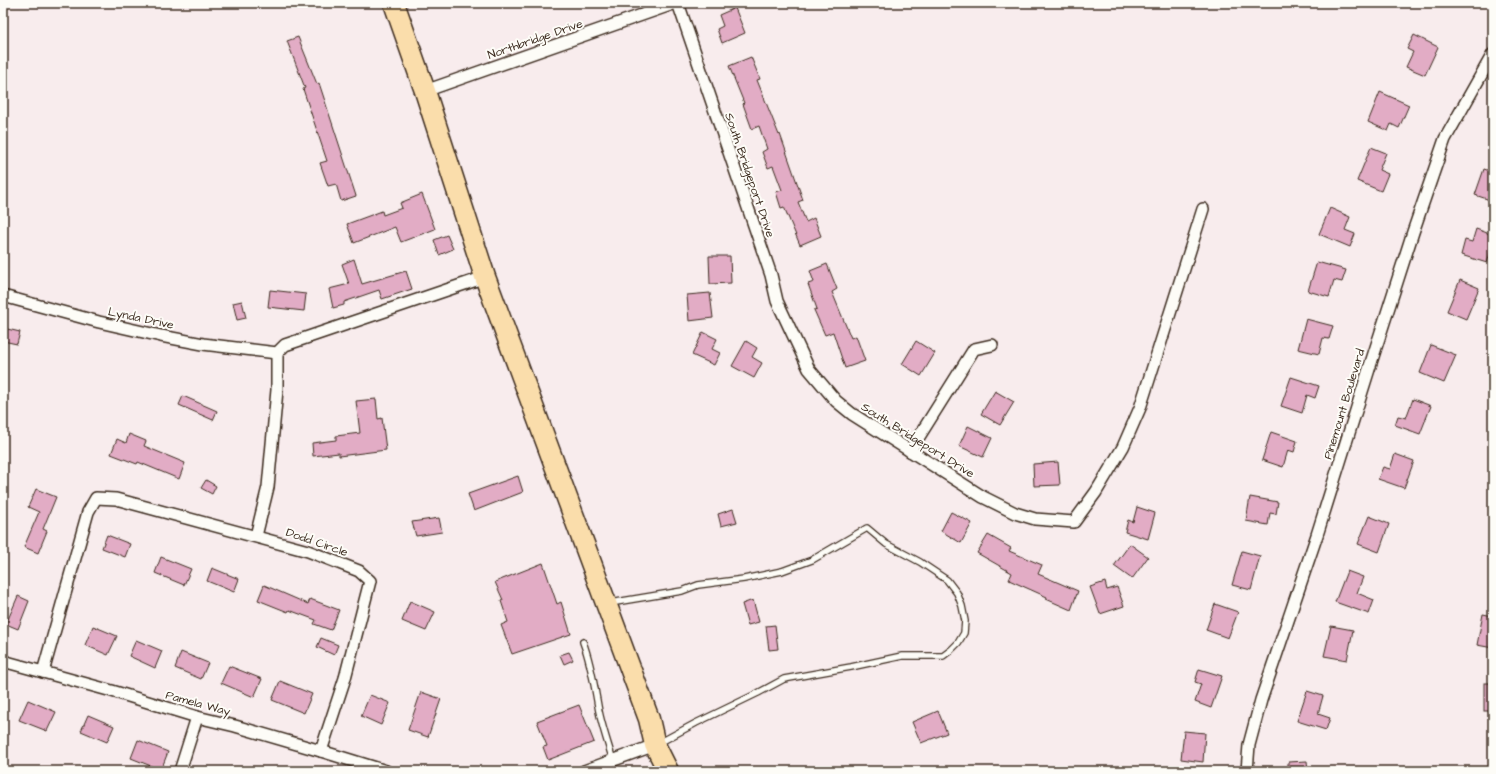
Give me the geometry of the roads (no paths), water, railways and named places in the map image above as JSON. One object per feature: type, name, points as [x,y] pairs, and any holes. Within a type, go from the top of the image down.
[{"type":"highway","points":[[394,3],[425,91],[485,277],[649,719],[655,745],[668,771]]},
{"type":"street","name":"Northbridge Drive","points":[[425,91],[677,3]]},
{"type":"street","name":"South Bridgeport Drive","points":[[677,3],[770,275],[777,301],[809,369],[836,401],[852,414],[983,497],[1015,513],[1035,519],[1074,522],[1096,492],[1123,447],[1140,408],[1203,209]]},
{"type":"street","name":"Pinemount Boulevard","points":[[1247,771],[1249,745],[1261,700],[1317,535],[1372,359],[1445,139],[1493,54]]},
{"type":"street","points":[[256,536],[268,487],[277,390],[277,353],[285,345],[485,277]]},
{"type":"street","name":"Lynda Drive","points":[[3,296],[99,322],[161,336],[203,344],[277,353]]},
{"type":"street","points":[[910,451],[974,349],[992,345]]},
{"type":"street","name":"Dodd Circle","points":[[43,672],[88,512],[96,498],[116,499],[224,529],[256,536],[308,551],[359,571],[370,581],[345,678],[321,751]]},
{"type":"street","name":"Pamela Way","points":[[3,661],[112,691],[197,717],[235,726],[386,771]]},
{"type":"street","points":[[180,771],[197,717]]},
{"type":"street","points":[[584,771],[655,745]]},
{"type":"lane","points":[[606,604],[682,591],[698,585],[744,579],[782,571],[812,560],[867,528],[886,544],[920,562],[947,580],[957,593],[962,606],[965,621],[964,632],[958,643],[942,656],[902,656],[784,679],[655,745]]},
{"type":"lane","points":[[583,642],[589,659],[598,707],[613,761]]}]
